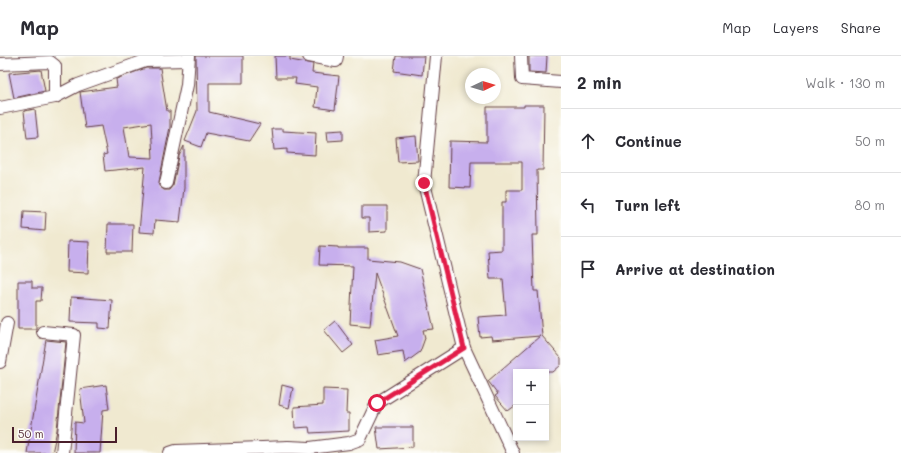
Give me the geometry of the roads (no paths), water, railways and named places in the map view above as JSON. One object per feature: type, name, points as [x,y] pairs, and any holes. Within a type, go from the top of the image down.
[{"type":"street","points":[[309,56],[336,61],[337,56]]},
{"type":"street","points":[[436,56],[424,183],[464,348],[513,453]]},
{"type":"street","points":[[521,56],[522,79],[561,82]]},
{"type":"street","points":[[0,108],[55,97],[78,85],[144,58],[188,58],[187,85],[166,183]]},
{"type":"street","points":[[0,64],[50,62],[55,66],[55,97]]},
{"type":"street","points":[[0,362],[7,323]]},
{"type":"street","points":[[43,332],[74,335],[62,453]]},
{"type":"street","points":[[170,453],[176,451],[288,447],[310,448],[349,443],[360,439],[377,403],[464,348]]}]
